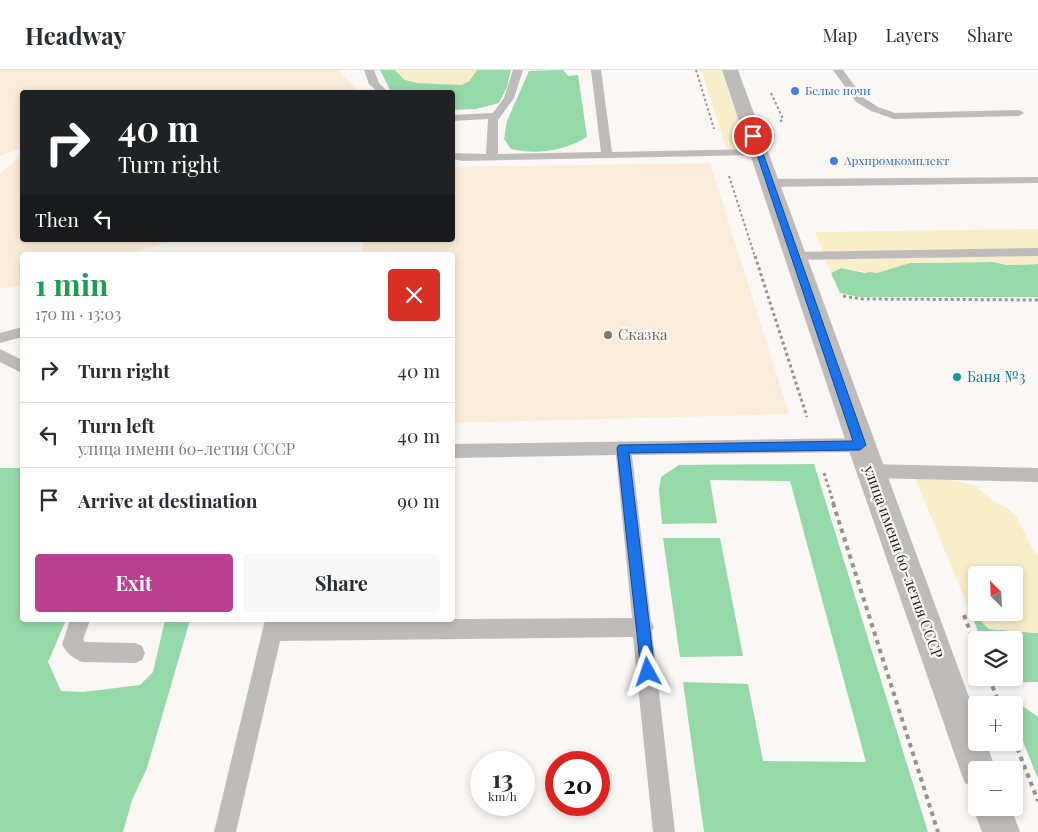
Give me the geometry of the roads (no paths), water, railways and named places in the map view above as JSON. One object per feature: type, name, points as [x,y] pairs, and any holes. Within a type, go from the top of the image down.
[{"type":"street","name":"улица имени 60-летия СССР","points":[[730,70],[860,445],[975,761]]},
{"type":"street","points":[[995,816],[1000,832]]},
{"type":"lane","points":[[369,70],[374,84],[381,90]]},
{"type":"lane","points":[[492,157],[493,120],[509,98],[518,70]]},
{"type":"lane","points":[[596,70],[607,156]]},
{"type":"lane","points":[[838,70],[855,98],[877,112],[894,116],[1019,113]]},
{"type":"lane","points":[[455,118],[495,116]]},
{"type":"lane","points":[[455,156],[607,156],[758,152]]},
{"type":"lane","points":[[769,183],[1038,180]]},
{"type":"lane","points":[[795,256],[1038,252]]},
{"type":"lane","points":[[0,338],[20,333]]},
{"type":"lane","points":[[0,355],[20,366]]},
{"type":"lane","points":[[455,451],[860,445]]},
{"type":"lane","points":[[623,448],[644,627],[664,832]]},
{"type":"lane","points":[[870,471],[1038,475]]},
{"type":"lane","points":[[79,622],[72,644],[82,652],[135,654]]},
{"type":"lane","points":[[225,832],[274,625],[644,627]]},
{"type":"place","name":"Белые ночи","points":[[795,91]]},
{"type":"place","name":"Архпромкомплект","points":[[834,161]]},
{"type":"place","name":"Сказка","points":[[608,335]]},
{"type":"place","name":"Баня №3","points":[[957,377]]}]
